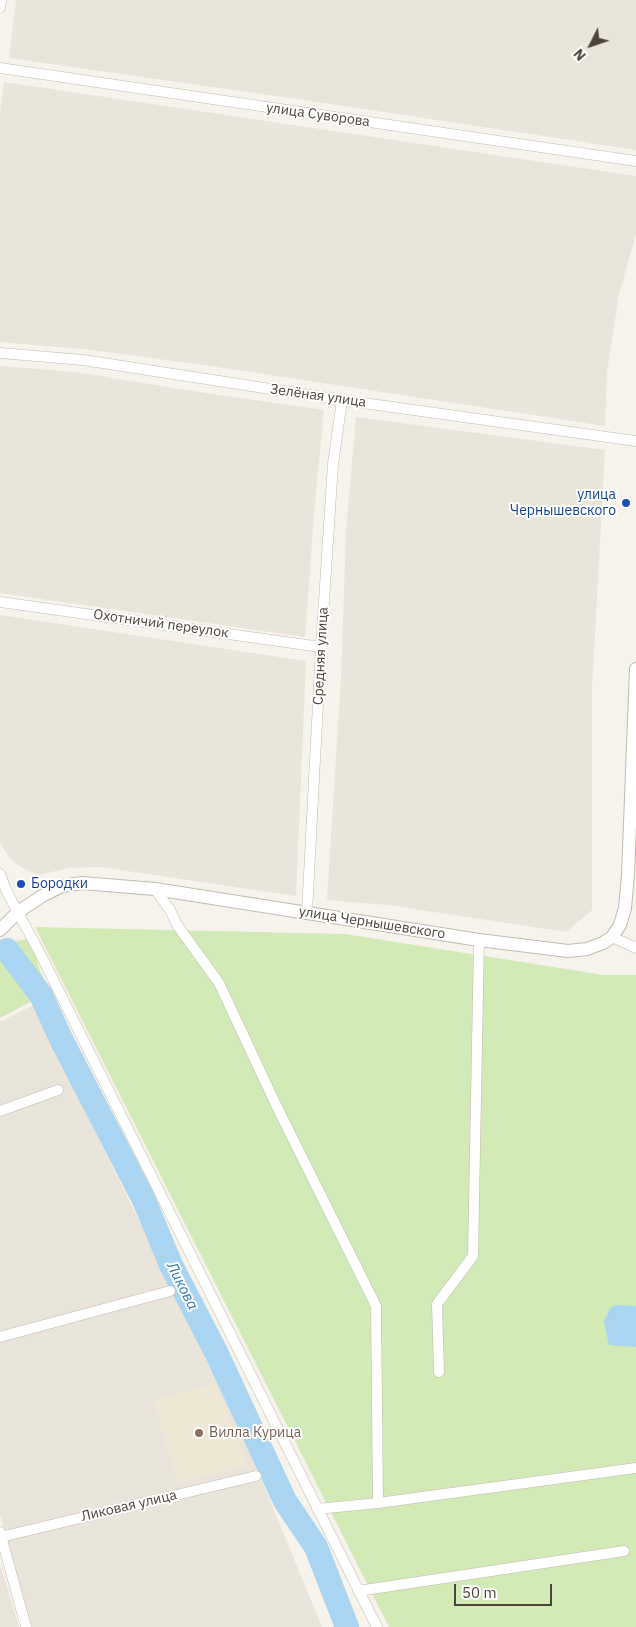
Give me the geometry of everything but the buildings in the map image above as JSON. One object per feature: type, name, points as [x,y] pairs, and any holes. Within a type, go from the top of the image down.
[{"type":"street","points":[[0,8],[2,0]]},
{"type":"street","name":"улица Суворова","points":[[0,68],[636,161]]},
{"type":"street","name":"Зелёная улица","points":[[0,353],[83,360],[342,400],[636,441]]},
{"type":"street","name":"Средняя улица","points":[[307,912],[333,464],[342,400]]},
{"type":"street","name":"Охотничий переулок","points":[[0,602],[321,647]]},
{"type":"street","points":[[636,670],[628,875],[622,920],[612,937],[636,948]]},
{"type":"street","points":[[0,874],[377,1627]]},
{"type":"street","name":"улица Чернышевского","points":[[0,930],[18,912],[42,896],[62,886],[82,882],[155,889],[479,940],[568,951],[586,949],[602,944],[612,937]]},
{"type":"street","points":[[155,889],[219,983],[276,1105],[376,1306],[378,1503]]},
{"type":"street","points":[[438,1372],[437,1304],[473,1256],[479,940]]},
{"type":"street","points":[[0,1111],[58,1090]]},
{"type":"street","points":[[0,1337],[170,1292]]},
{"type":"street","points":[[318,1509],[378,1503],[636,1468]]},
{"type":"street","name":"Ликовая улица","points":[[1,1534],[256,1476]]},
{"type":"street","points":[[1,1534],[26,1627]]},
{"type":"street","points":[[358,1590],[624,1551]]},
{"type":"shaded area","points":[[16,0],[636,0],[636,150],[9,58]]},
{"type":"shaded area","points":[[4,82],[636,176],[636,234],[619,294],[607,372],[605,426],[218,367],[92,350],[0,342],[0,114]]},
{"type":"shaded area","points":[[0,366],[75,372],[324,410],[305,637],[0,593]]},
{"type":"shaded area","points":[[356,417],[605,450],[592,689],[592,910],[566,932],[388,905],[327,900],[341,679],[346,532]]},
{"type":"shaded area","points":[[0,615],[306,661],[296,896],[100,867],[69,868],[38,875],[19,866],[8,856],[0,842]]},
{"type":"shaded area","points":[[33,1005],[175,1293],[250,1452],[322,1627],[32,1627],[0,1515],[0,1022]]},
{"type":"shaded area","name":"Вилла Курица","points":[[215,1383],[248,1466],[178,1483],[153,1401]]},
{"type":"shaded area","points":[[0,1564],[19,1627],[0,1627]]},
{"type":"green space","points":[[35,927],[345,934],[604,975],[636,975],[636,1627],[389,1627]]},
{"type":"green space","points":[[28,939],[33,947],[40,971],[73,1038],[74,1050],[72,1056],[68,1059],[64,1055],[41,1009],[34,1000],[0,1018],[0,951],[17,941]]},
{"type":"water","points":[[617,1305],[636,1306],[636,1347],[609,1345],[604,1321],[610,1308]]},
{"type":"waterway","name":"Ликова","points":[[7,950],[41,995],[61,1039],[144,1200],[171,1265],[217,1354],[285,1501],[316,1547],[347,1627]]},
{"type":"place","name":"улица Чернышевского","points":[[626,503]]},
{"type":"place","name":"Бородки","points":[[21,884]]},
{"type":"place","name":"Вилла Курица","points":[[199,1433]]}]
